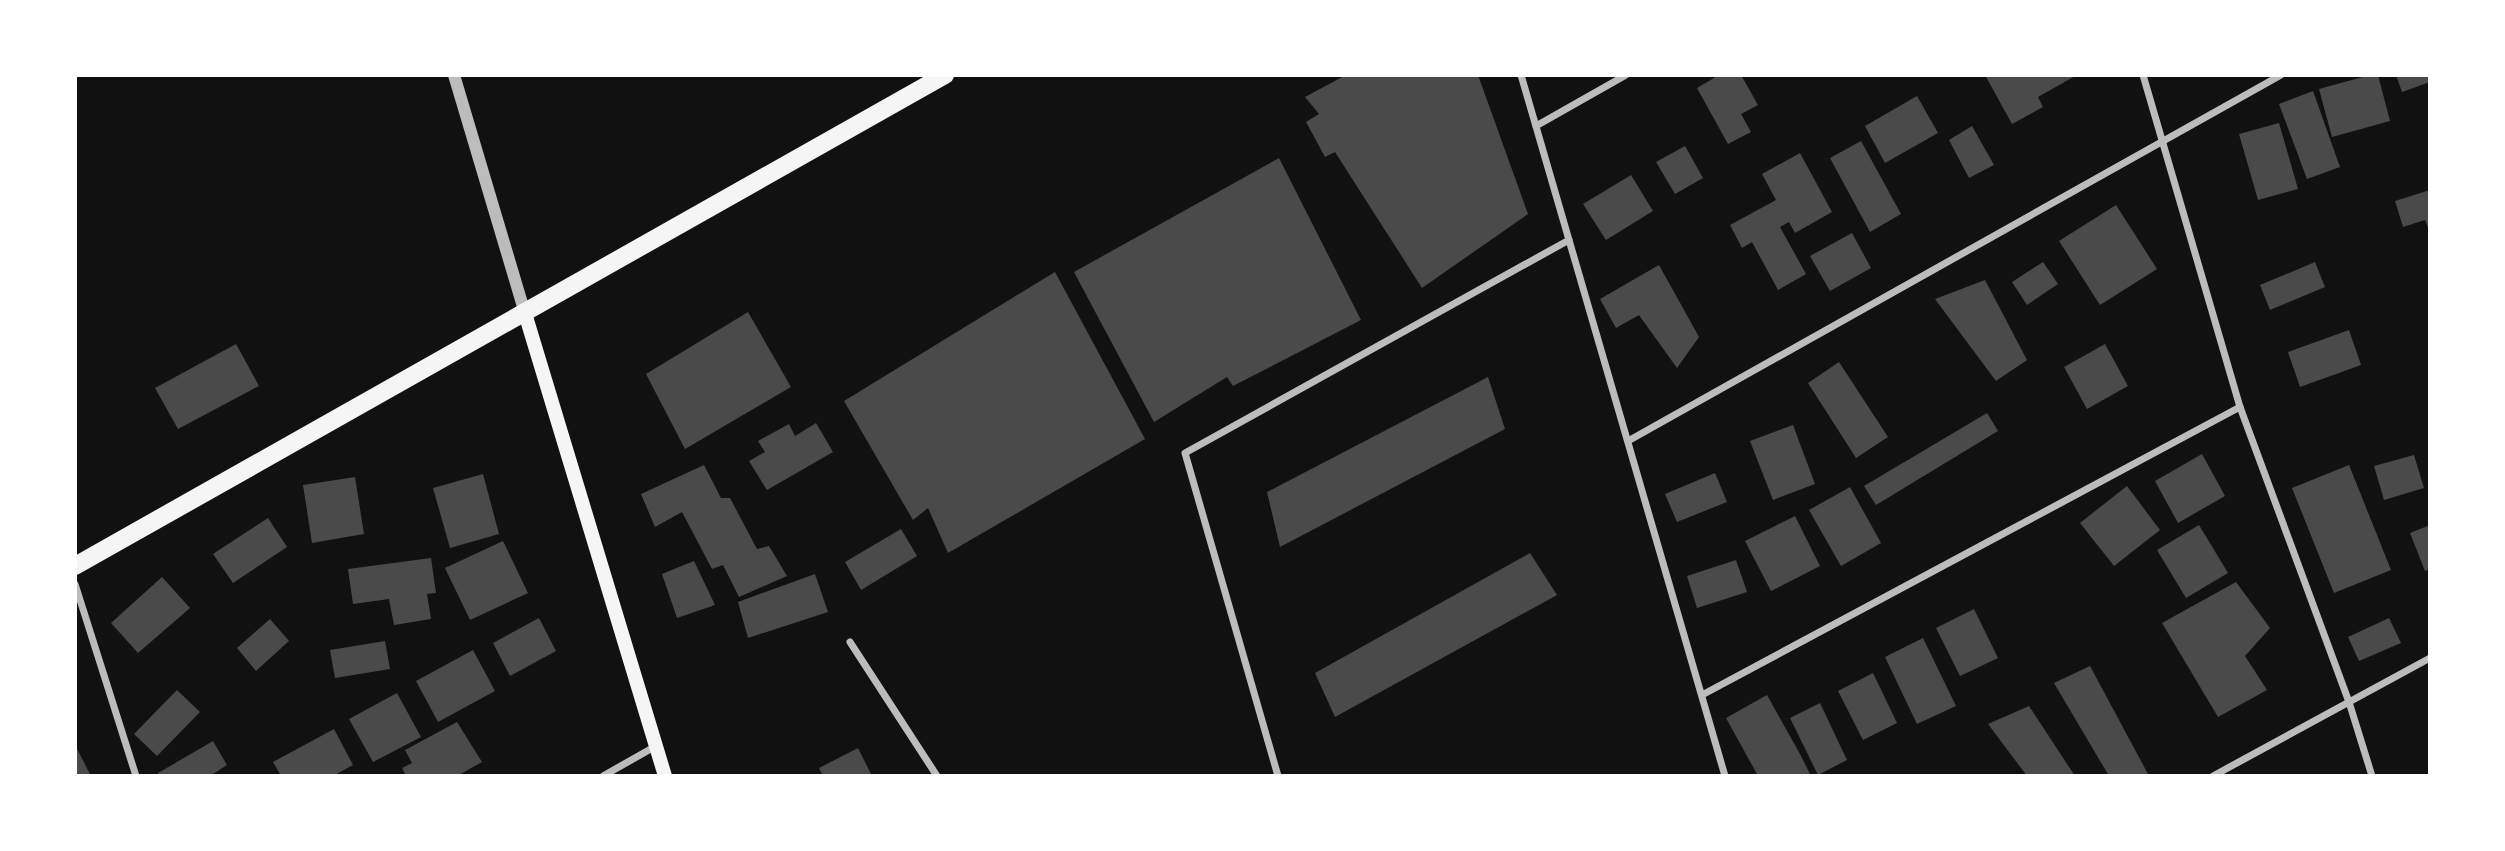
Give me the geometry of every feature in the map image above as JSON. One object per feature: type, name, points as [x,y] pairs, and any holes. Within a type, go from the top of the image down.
[{"type":"main road","points":[[75,566],[524,310],[945,75]]},
{"type":"main road","points":[[524,310],[665,776]]},
{"type":"street","points":[[454,75],[524,310]]},
{"type":"street","points":[[1521,75],[1726,776]]},
{"type":"street","points":[[1536,126],[1626,75]]},
{"type":"street","points":[[2143,75],[2240,407],[2349,702],[2372,776]]},
{"type":"street","points":[[1628,441],[2281,75]]},
{"type":"street","points":[[1278,776],[1185,453],[1569,240]]},
{"type":"street","points":[[1702,695],[2240,407]]},
{"type":"street","points":[[75,584],[136,776]]},
{"type":"street","points":[[850,642],[937,776]]},
{"type":"street","points":[[2213,776],[2430,658]]},
{"type":"street","points":[[603,776],[656,747]]},
{"type":"building","points":[[1346,75],[1478,75],[1528,214],[1422,288],[1335,152],[1325,157],[1306,122],[1319,114],[1305,97]]},
{"type":"building","points":[[1719,75],[1741,75],[1758,105],[1741,114],[1751,132],[1728,144],[1697,88]]},
{"type":"building","points":[[1985,75],[2077,75],[2038,97],[2043,107],[2012,124]]},
{"type":"building","points":[[2378,75],[2390,121],[2332,137],[2319,89]]},
{"type":"building","points":[[2396,75],[2430,75],[2430,82],[2402,92]]},
{"type":"building","points":[[2313,91],[2340,167],[2307,179],[2279,104]]},
{"type":"building","points":[[1917,96],[1938,133],[1885,163],[1865,126]]},
{"type":"building","points":[[2279,123],[2298,189],[2258,200],[2239,134]]},
{"type":"building","points":[[1972,126],[1994,165],[1969,178],[1949,140]]},
{"type":"building","points":[[1861,141],[1901,214],[1870,232],[1830,158]]},
{"type":"building","points":[[1685,146],[1703,178],[1675,194],[1656,162]]},
{"type":"building","points":[[1800,153],[1832,212],[1795,233],[1789,222],[1780,227],[1806,274],[1778,290],[1752,242],[1742,248],[1730,225],[1776,200],[1762,174]]},
{"type":"building","points":[[1279,158],[1361,320],[1233,386],[1227,377],[1154,422],[1074,272]]},
{"type":"building","points":[[1631,175],[1653,211],[1606,240],[1583,204]]},
{"type":"building","points":[[2430,190],[2430,232],[2425,220],[2403,227],[2395,201]]},
{"type":"building","points":[[2116,205],[2157,269],[2100,305],[2059,241]]},
{"type":"building","points":[[1852,233],[1871,268],[1830,291],[1810,256]]},
{"type":"building","points":[[2043,262],[2058,284],[2027,305],[2012,282]]},
{"type":"building","points":[[2315,262],[2325,287],[2270,310],[2260,285]]},
{"type":"building","points":[[1659,265],[1699,337],[1677,368],[1639,315],[1616,328],[1600,299]]},
{"type":"building","points":[[1055,272],[1145,439],[948,553],[928,508],[913,520],[844,401]]},
{"type":"building","points":[[1985,280],[2027,360],[1996,381],[1935,299]]},
{"type":"building","points":[[748,312],[791,387],[685,449],[646,374]]},
{"type":"building","points":[[2349,330],[2361,365],[2300,387],[2288,352]]},
{"type":"building","points":[[236,344],[259,386],[178,429],[155,388]]},
{"type":"building","points":[[2105,344],[2128,386],[2087,409],[2064,367]]},
{"type":"building","points":[[1839,362],[1888,437],[1856,458],[1808,383]]},
{"type":"building","points":[[1488,377],[1505,429],[1280,547],[1267,492]]},
{"type":"building","points":[[1987,413],[1998,431],[1876,505],[1864,486]]},
{"type":"building","points":[[816,423],[833,452],[767,490],[749,461],[765,452],[758,441],[789,424],[795,436]]},
{"type":"building","points":[[1793,425],[1815,484],[1773,500],[1750,441]]},
{"type":"building","points":[[2202,454],[2225,496],[2178,523],[2155,481]]},
{"type":"building","points":[[2414,455],[2424,488],[2384,500],[2374,466]]},
{"type":"building","points":[[704,465],[721,498],[730,498],[757,549],[769,546],[787,576],[739,597],[723,565],[712,569],[682,512],[655,527],[641,494]]},
{"type":"building","points":[[2349,465],[2391,570],[2334,593],[2292,488]]},
{"type":"building","points":[[1715,473],[1727,502],[1677,522],[1665,494]]},
{"type":"building","points":[[483,474],[499,534],[450,548],[433,488]]},
{"type":"building","points":[[355,477],[364,534],[312,543],[303,485]]},
{"type":"building","points":[[2127,486],[2160,530],[2114,566],[2080,523]]},
{"type":"building","points":[[1850,487],[1881,543],[1841,566],[1809,510]]},
{"type":"building","points":[[1795,516],[1820,566],[1771,591],[1745,541]]},
{"type":"building","points":[[268,518],[287,547],[233,583],[213,554]]},
{"type":"building","points":[[2199,525],[2228,573],[2186,598],[2157,550]]},
{"type":"building","points":[[2430,525],[2430,569],[2425,571],[2410,533]]},
{"type":"building","points":[[901,529],[917,556],[861,590],[845,562]]},
{"type":"building","points":[[503,541],[528,593],[470,620],[445,568]]},
{"type":"building","points":[[1530,553],[1557,595],[1335,717],[1315,673]]},
{"type":"building","points":[[431,558],[436,593],[427,594],[431,619],[394,625],[389,599],[353,604],[348,569]]},
{"type":"building","points":[[1736,560],[1747,592],[1697,608],[1687,576]]},
{"type":"building","points":[[694,561],[715,605],[677,618],[662,574]]},
{"type":"building","points":[[815,574],[828,612],[748,638],[738,602]]},
{"type":"building","points":[[162,577],[190,608],[138,653],[111,623]]},
{"type":"building","points":[[2236,582],[2270,628],[2245,656],[2267,690],[2218,717],[2162,623]]},
{"type":"building","points":[[1974,609],[1998,658],[1960,676],[1936,628]]},
{"type":"building","points":[[539,618],[556,651],[510,676],[493,643]]},
{"type":"building","points":[[2389,618],[2401,643],[2359,661],[2348,637]]},
{"type":"building","points":[[270,619],[289,641],[256,671],[237,648]]},
{"type":"building","points":[[1923,638],[1956,706],[1917,724],[1885,657]]},
{"type":"building","points":[[385,641],[390,669],[335,678],[330,650]]},
{"type":"building","points":[[473,650],[495,691],[438,722],[416,681]]},
{"type":"building","points":[[2090,666],[2148,774],[2145,776],[2109,776],[2054,683]]},
{"type":"building","points":[[1873,673],[1897,723],[1863,740],[1838,691]]},
{"type":"building","points":[[177,690],[200,712],[157,756],[134,734]]},
{"type":"building","points":[[397,693],[421,737],[373,762],[349,719]]},
{"type":"building","points":[[1767,695],[1811,776],[1758,776],[1726,718]]},
{"type":"building","points":[[1820,703],[1847,760],[1818,775],[1790,718]]},
{"type":"building","points":[[2029,706],[2075,776],[2027,776],[1988,724]]},
{"type":"building","points":[[457,722],[482,762],[457,776],[406,776],[402,768],[412,763],[405,750]]},
{"type":"building","points":[[334,729],[353,765],[333,776],[281,776],[273,762]]},
{"type":"building","points":[[213,741],[227,765],[210,776],[159,776],[158,773]]},
{"type":"building","points":[[75,745],[91,776],[75,776]]},
{"type":"building","points":[[858,748],[872,776],[823,776],[819,768]]}]
